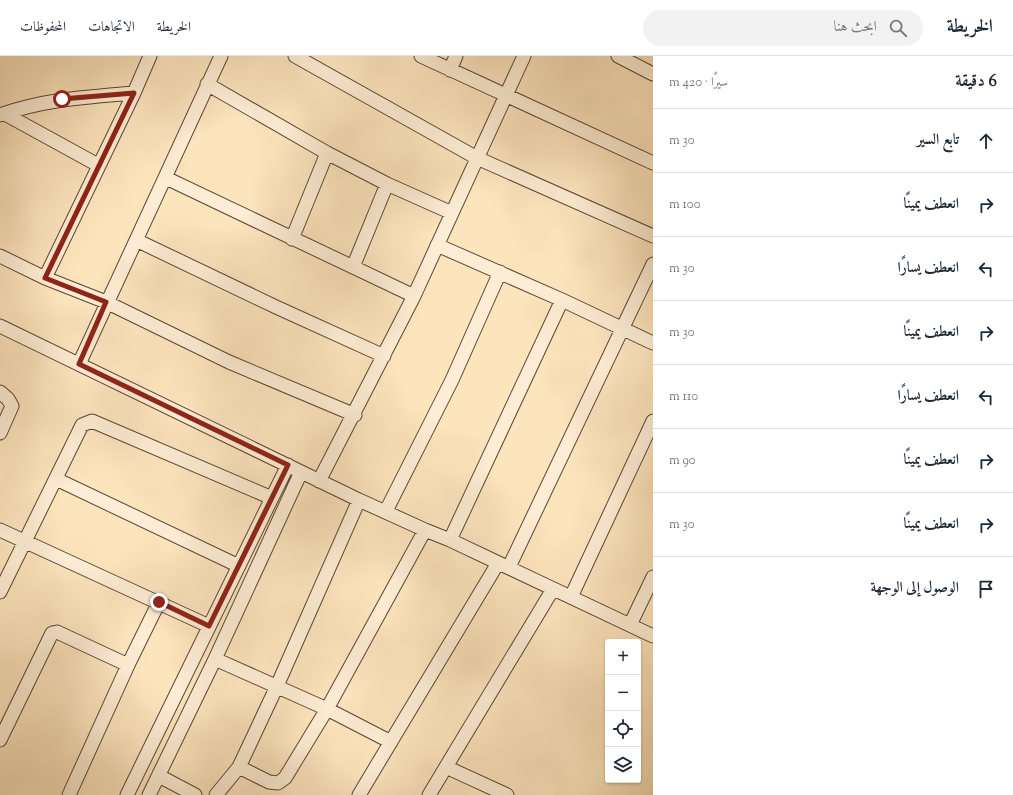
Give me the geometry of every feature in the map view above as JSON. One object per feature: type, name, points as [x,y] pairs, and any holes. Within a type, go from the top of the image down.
[{"type":"street","points":[[45,278],[98,165],[134,93],[150,56]]},
{"type":"street","points":[[79,364],[106,302],[166,178],[220,56]]},
{"type":"street","points":[[295,56],[477,158],[653,236]]},
{"type":"street","points":[[421,56],[653,163]]},
{"type":"street","points":[[450,70],[456,56]]},
{"type":"street","points":[[319,481],[355,415],[414,296],[524,56]]},
{"type":"street","points":[[626,58],[653,74]]},
{"type":"street","points":[[207,84],[327,153],[387,184],[452,213]]},
{"type":"street","points":[[2,114],[62,99],[134,93]]},
{"type":"street","points":[[2,114],[98,165]]},
{"type":"street","points":[[292,239],[327,153]]},
{"type":"street","points":[[166,178],[414,296]]},
{"type":"street","points":[[353,267],[387,184]]},
{"type":"street","points":[[136,240],[276,307],[384,356]]},
{"type":"street","points":[[437,245],[562,300],[653,343]]},
{"type":"street","points":[[0,256],[45,278],[106,302],[229,362],[355,415]]},
{"type":"street","points":[[359,795],[390,742],[503,565],[653,264]]},
{"type":"street","points":[[386,511],[452,380],[500,272]]},
{"type":"street","points":[[450,540],[562,300]]},
{"type":"street","points":[[0,326],[359,500],[450,540],[653,636]]},
{"type":"street","points":[[0,392],[8,399],[12,406],[0,433]]},
{"type":"street","points":[[0,592],[82,425],[92,421],[272,498]]},
{"type":"street","points":[[571,597],[653,421]]},
{"type":"street","points":[[127,795],[288,465]]},
{"type":"street","points":[[149,795],[215,659],[301,472]]},
{"type":"street","points":[[56,479],[239,566]]},
{"type":"street","points":[[216,795],[239,767],[277,686],[359,500]]},
{"type":"street","points":[[0,530],[209,626]]},
{"type":"street","points":[[239,767],[270,782],[278,783],[285,778],[327,709],[425,530]]},
{"type":"street","points":[[630,625],[653,577]]},
{"type":"street","points":[[429,795],[552,589]]},
{"type":"street","points":[[69,795],[128,665],[159,602]]},
{"type":"street","points":[[0,740],[52,634],[57,632],[128,665]]},
{"type":"street","points":[[215,659],[327,709],[390,742]]},
{"type":"street","points":[[446,767],[500,794]]},
{"type":"street","points":[[159,776],[195,795]]},
{"type":"route","points":[[62,99],[134,93],[98,165],[45,278],[106,302],[79,364],[288,465],[209,626],[159,602]]}]
